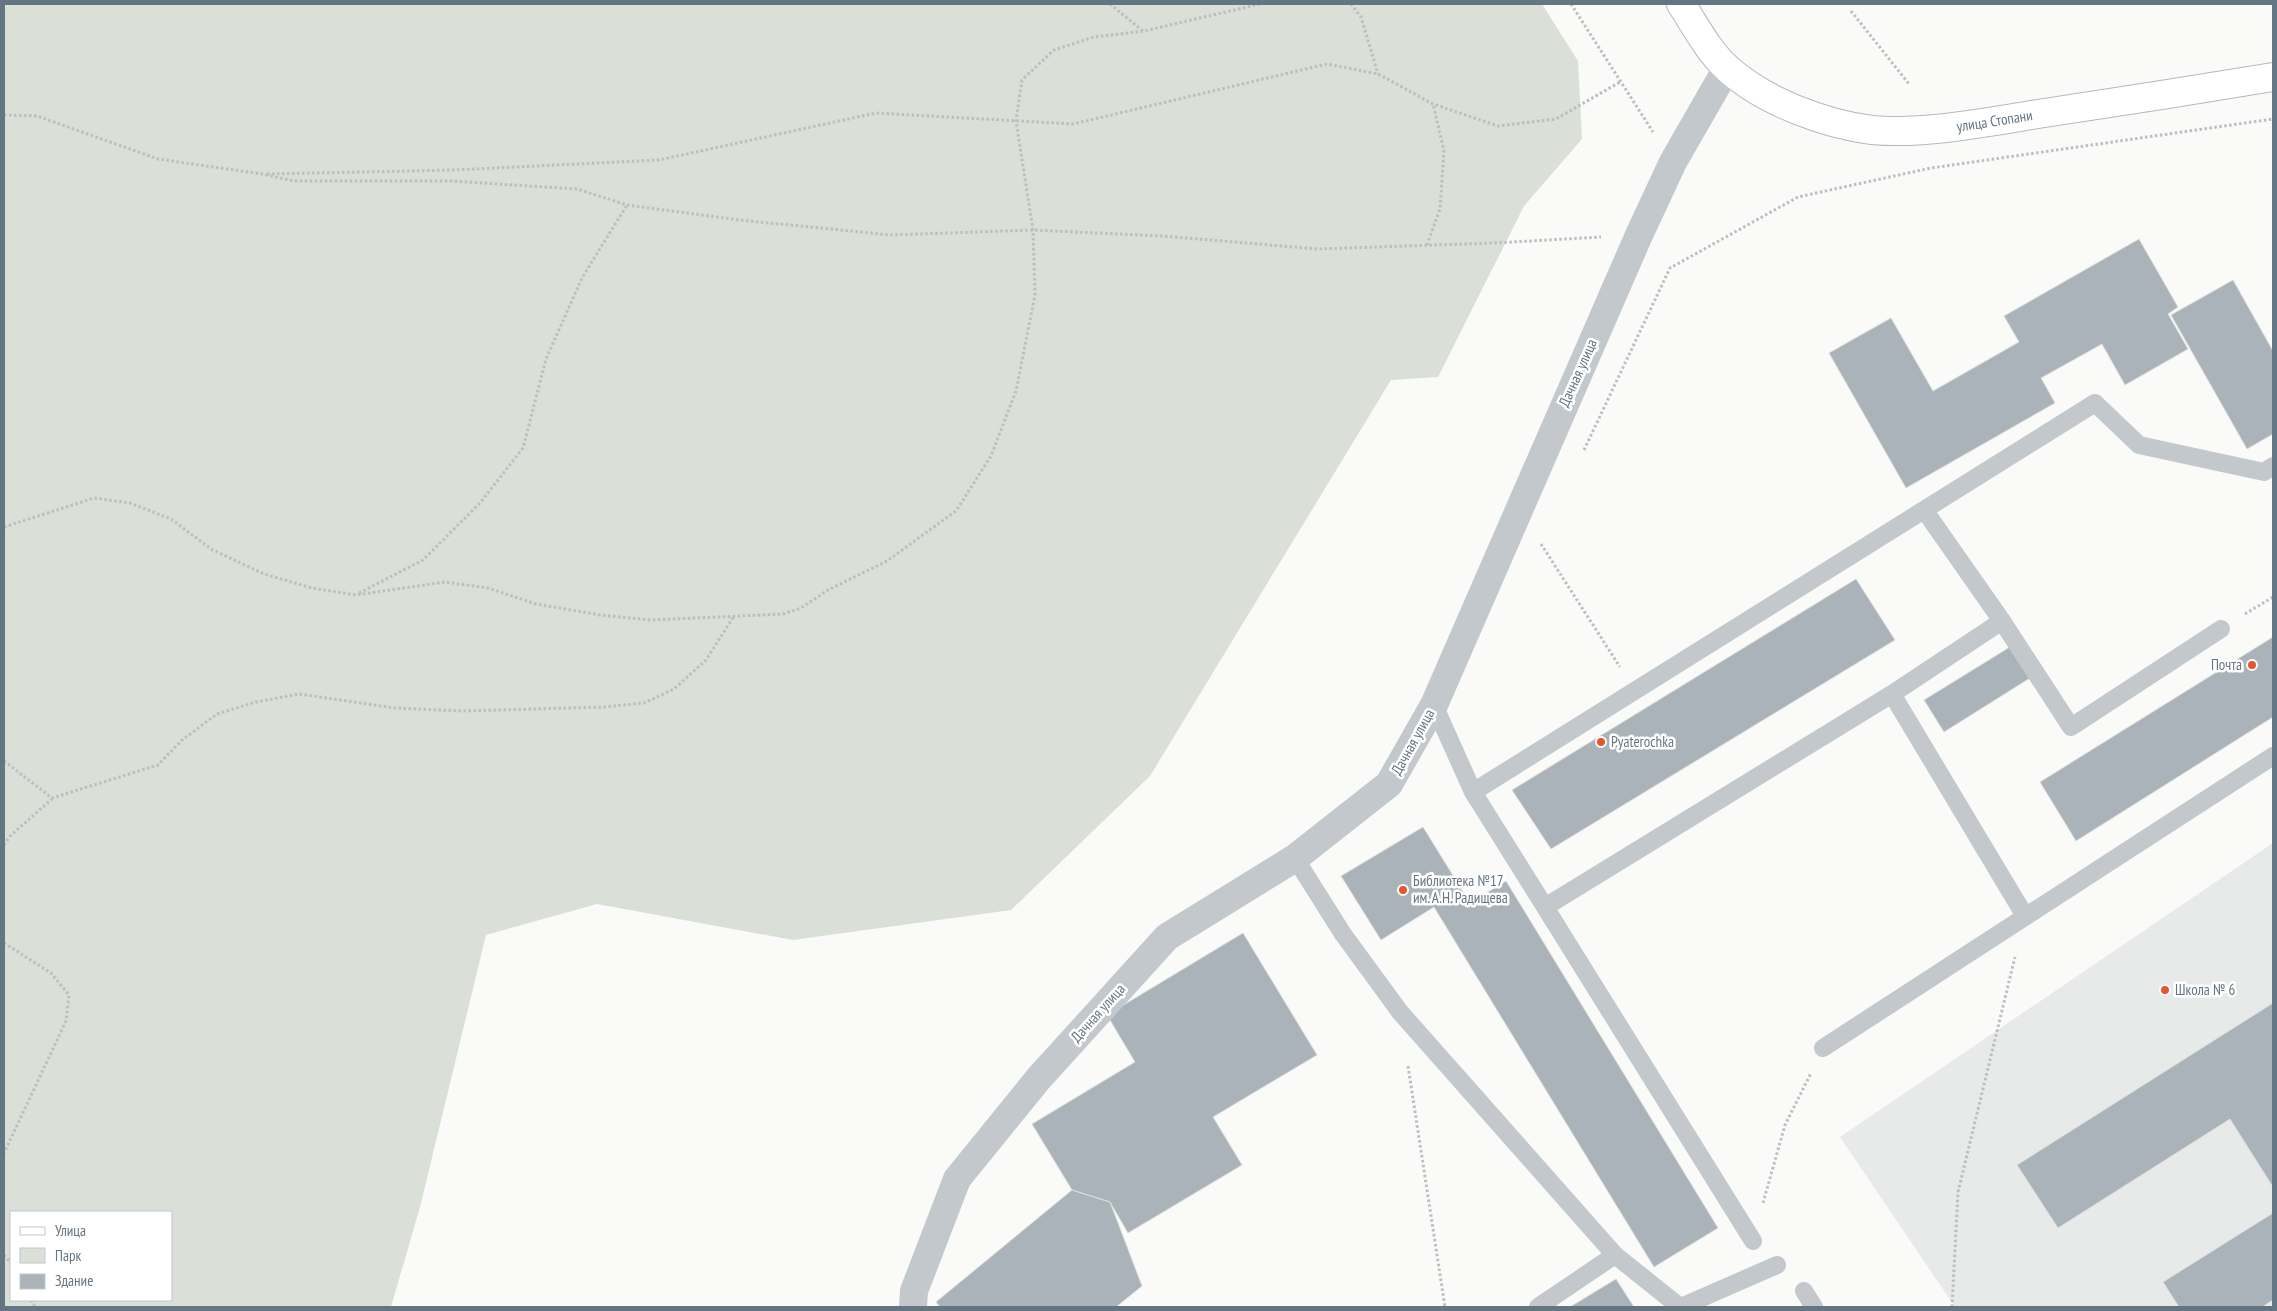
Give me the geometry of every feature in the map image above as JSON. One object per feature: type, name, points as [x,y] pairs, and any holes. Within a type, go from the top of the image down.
[{"type":"main road","name":"улица Стопани","points":[[1681,4],[1711,50],[1728,68],[1763,93],[1813,117],[1872,130],[1922,129],[1999,120],[2273,77]]},
{"type":"street","name":"Дачная улица","points":[[913,1307],[914,1291],[957,1179],[1039,1078],[1168,937],[1295,858],[1389,784],[1434,705],[1672,162],[1728,68]]},
{"type":"lane","points":[[1473,792],[2095,403],[2139,445],[2264,472],[2273,466]]},
{"type":"lane","points":[[1925,511],[2002,621],[2071,727],[2221,629]]},
{"type":"lane","points":[[1545,907],[1892,694],[2002,621]]},
{"type":"lane","points":[[1892,694],[2025,916]]},
{"type":"lane","points":[[1434,705],[1473,792],[1753,1241]]},
{"type":"lane","points":[[1823,1048],[2273,756]]},
{"type":"lane","points":[[1295,858],[1343,934],[1400,1012],[1615,1255],[1680,1307],[1776,1265]]},
{"type":"lane","points":[[1538,1307],[1615,1255]]},
{"type":"lane","points":[[1804,1291],[1814,1307]]},
{"type":"path","points":[[1110,4],[1144,31]]},
{"type":"path","points":[[4,527],[94,498],[130,503],[171,520],[211,549],[264,574],[312,588],[356,595],[445,582],[488,588],[536,604],[600,615],[651,620],[783,614],[801,608],[828,590],[887,560],[956,511],[991,456],[1016,391],[1035,295],[1033,230],[1016,121],[1022,80],[1054,50],[1094,37],[1144,31],[1241,10],[1260,4]]},
{"type":"path","points":[[1351,4],[1361,17],[1378,74]]},
{"type":"path","points":[[1571,4],[1672,162]]},
{"type":"path","points":[[1851,12],[1909,84]]},
{"type":"path","points":[[262,174],[454,170],[659,160],[876,113],[1073,124],[1327,64],[1378,74],[1433,104],[1498,126],[1556,120],[1620,82]]},
{"type":"path","points":[[1427,245],[1440,209],[1444,151],[1433,104]]},
{"type":"path","points":[[4,115],[37,116],[158,159],[262,174],[294,181],[451,181],[576,189],[627,205],[739,220],[891,235],[1033,230],[1162,236],[1318,248],[1639,235]]},
{"type":"path","points":[[1582,454],[1670,268],[1798,197],[1931,168],[2273,119]]},
{"type":"path","points":[[356,595],[423,560],[480,504],[523,448],[546,359],[582,278],[627,205]]},
{"type":"path","points":[[1540,543],[1635,692]]},
{"type":"path","points":[[2221,629],[2273,597]]},
{"type":"path","points":[[4,845],[10,836],[52,798],[158,765],[181,742],[217,714],[256,702],[299,694],[394,708],[463,711],[594,708],[644,703],[674,689],[706,660],[734,616]]},
{"type":"path","points":[[4,762],[52,798]]},
{"type":"path","points":[[1952,1307],[1958,1192],[2025,916]]},
{"type":"path","points":[[4,943],[52,973],[69,995],[66,1021],[4,1153]]},
{"type":"path","points":[[1753,1241],[1785,1125],[1823,1048]]},
{"type":"path","points":[[1408,1061],[1445,1307]]},
{"type":"shaded area","name":"Школа № 6","points":[[2273,843],[2273,1307],[1955,1307],[1840,1137]]},
{"type":"green space","points":[[4,4],[1542,4],[1578,61],[1582,139],[1524,206],[1438,377],[1391,380],[1150,776],[1011,910],[793,940],[597,904],[486,935],[420,1207],[391,1307],[4,1307]]},
{"type":"building","points":[[2139,239],[2178,307],[2168,314],[2188,349],[2125,385],[2102,344],[2041,378],[2055,403],[1906,488],[1829,353],[1891,318],[1933,391],[2019,342],[2004,316]]},
{"type":"building","points":[[2233,280],[2273,351],[2273,434],[2247,449],[2171,315]]},
{"type":"building","points":[[1856,579],[1895,640],[1551,849],[1512,790]]},
{"type":"building","points":[[2273,637],[2273,717],[2076,841],[2040,782]]},
{"type":"building","points":[[2010,647],[2030,678],[1944,732],[1924,700]]},
{"type":"building","points":[[1423,827],[1470,903],[1506,881],[1718,1228],[1654,1267],[1434,907],[1381,940],[1341,876]]},
{"type":"building","points":[[1243,933],[1317,1055],[1213,1117],[1242,1165],[1128,1233],[1110,1202],[1072,1190],[1032,1124],[1135,1062],[1107,1015]]},
{"type":"building","points":[[2273,1003],[2273,1187],[2230,1119],[2058,1228],[2017,1165]]},
{"type":"building","points":[[1072,1190],[1110,1202],[1142,1286],[1116,1307],[940,1307],[936,1302]]},
{"type":"building","points":[[2273,1213],[2273,1300],[2262,1307],[2179,1307],[2163,1282]]},
{"type":"building","points":[[1616,1279],[1634,1307],[1570,1307]]},
{"type":"place","name":"Почта","points":[[2252,665]]},
{"type":"place","name":"Pyaterochka","points":[[1601,742]]},
{"type":"place","name":"Библиотека №17 им. А.Н. Радищева","points":[[1403,890]]},
{"type":"place","name":"Школа № 6","points":[[2165,990]]}]
